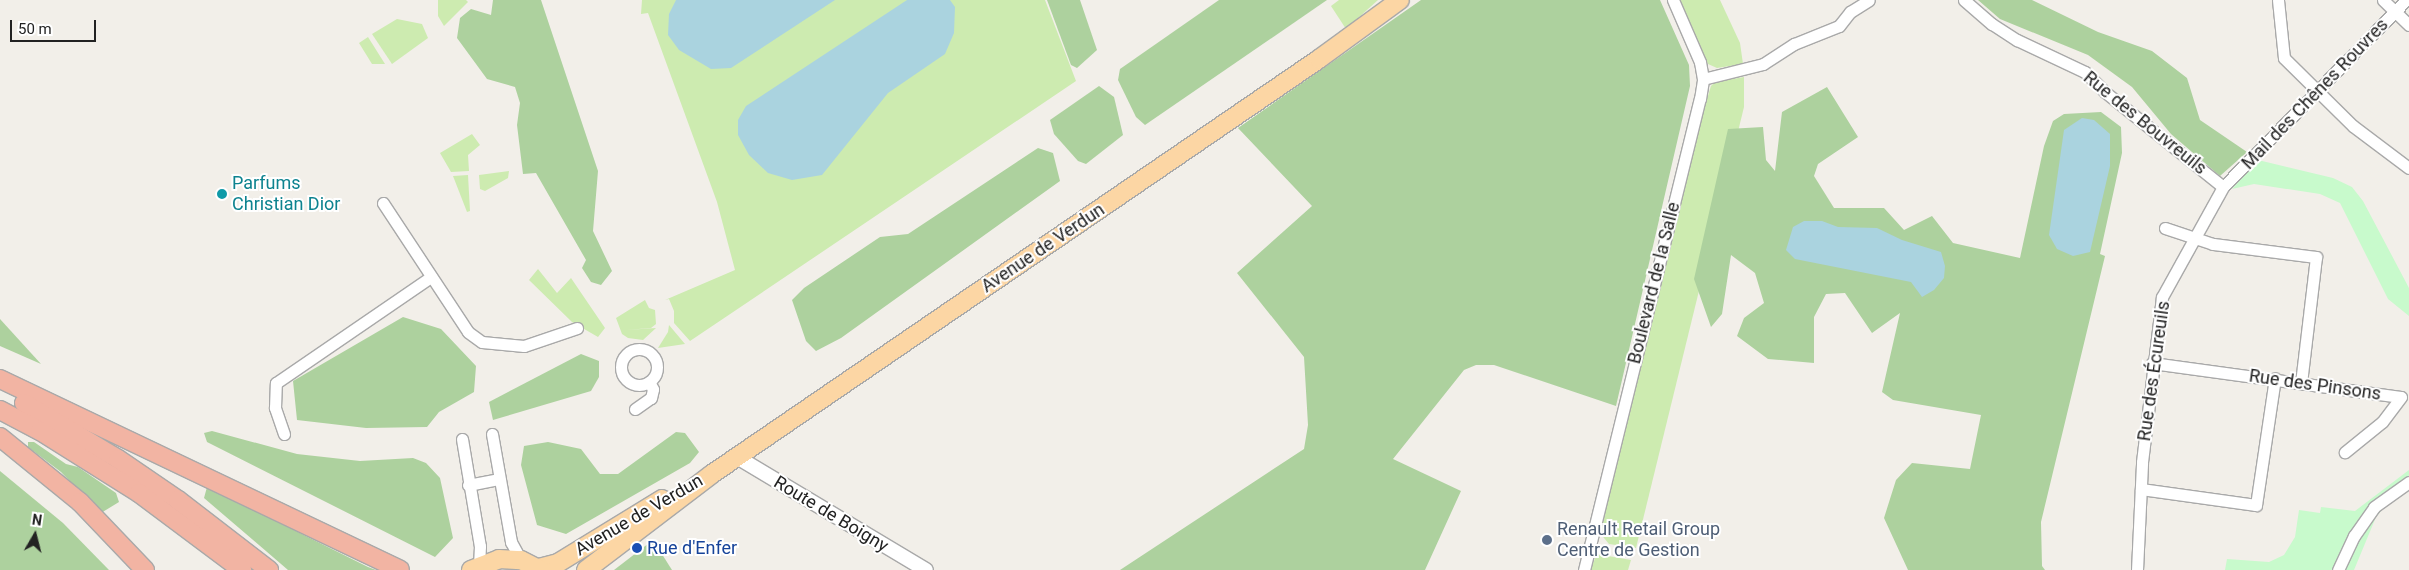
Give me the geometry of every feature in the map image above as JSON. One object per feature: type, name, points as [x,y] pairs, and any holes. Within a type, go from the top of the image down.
[{"type":"highway","points":[[0,379],[400,570]]},
{"type":"highway","points":[[0,391],[126,464],[178,500],[269,570]]},
{"type":"highway","points":[[0,410],[131,488],[242,570]]},
{"type":"highway","points":[[0,437],[80,502],[145,570]]},
{"type":"main road","name":"Avenue de Verdun","points":[[1374,19],[1392,0]]},
{"type":"main road","name":"Avenue de Verdun","points":[[586,570],[712,474],[1400,0]]},
{"type":"main road","name":"Avenue de Verdun","points":[[540,569],[558,563],[671,493],[712,474]]},
{"type":"main road","points":[[475,567],[499,559],[521,560],[540,569]]},
{"type":"street","name":"Boulevard de la Salle","points":[[1584,570],[1703,79],[1693,42],[1673,0]]},
{"type":"street","points":[[1703,79],[1763,64],[1794,44],[1839,26],[1850,12],[1869,0]]},
{"type":"street","name":"Rue des Bouvreuils","points":[[1964,0],[1992,24],[2017,40],[2086,72],[2105,92],[2223,187]]},
{"type":"street","points":[[2278,0],[2284,58],[2353,126],[2409,168]]},
{"type":"street","points":[[2383,0],[2409,24]]},
{"type":"street","name":"Mail des Chênes Rouvres","points":[[2223,187],[2406,0]]},
{"type":"street","name":"Rue des Écureuils","points":[[2137,570],[2141,489],[2159,304],[2223,187]]},
{"type":"street","points":[[383,202],[468,332],[482,342],[524,346],[577,328]]},
{"type":"street","points":[[2165,228],[2213,244],[2316,257],[2301,382]]},
{"type":"street","points":[[284,434],[275,408],[276,383],[431,277]]},
{"type":"street","name":"Rue des Pinsons","points":[[2152,363],[2275,378],[2401,398],[2382,422],[2345,452]]},
{"type":"street","points":[[2141,489],[2256,505],[2275,378]]},
{"type":"street","points":[[635,409],[652,398],[653,389],[649,382]]},
{"type":"street","points":[[492,434],[511,542],[521,560]]},
{"type":"street","points":[[462,439],[468,485],[480,546],[475,567]]},
{"type":"street","name":"Route de Boigny","points":[[737,457],[926,570]]},
{"type":"street","points":[[468,485],[499,479]]},
{"type":"street","points":[[2338,570],[2354,536],[2374,506],[2409,482]]},
{"type":"green space","points":[[438,0],[466,0],[468,2],[444,26],[438,16]]},
{"type":"green space","points":[[493,0],[541,0],[598,171],[593,231],[612,271],[601,285],[591,282],[582,268],[586,260],[536,173],[523,174],[517,125],[520,103],[515,87],[487,79],[457,38],[460,18],[471,9],[491,15]]},
{"type":"green space","points":[[642,0],[1045,0],[1076,81],[690,341],[674,323],[674,311],[669,299],[665,300],[735,270],[717,202],[648,13],[641,14]]},
{"type":"green space","points":[[1047,0],[1080,0],[1097,50],[1077,68],[1071,65]]},
{"type":"green space","points":[[1219,0],[1327,0],[1145,125],[1136,117],[1118,80],[1120,69]]},
{"type":"green space","points":[[1339,0],[1378,0],[1346,29],[1331,6]]},
{"type":"green space","points":[[1421,0],[1660,0],[1689,65],[1690,86],[1616,406],[1494,365],[1476,365],[1464,370],[1393,459],[1461,491],[1425,570],[1120,570],[1304,449],[1308,425],[1304,357],[1237,273],[1312,206],[1238,128]]},
{"type":"green space","points":[[1677,0],[1720,0],[1740,43],[1743,64],[1717,68],[1708,64]]},
{"type":"green space","points":[[1978,0],[2032,0],[2098,32],[2152,51],[2187,78],[2200,120],[2247,152],[2220,176],[2171,134],[2132,87],[2088,55],[2000,19]]},
{"type":"green space","points":[[397,19],[422,24],[428,38],[392,64],[372,34]]},
{"type":"green space","points":[[368,37],[385,64],[372,64],[359,43]]},
{"type":"green space","points":[[1744,77],[1744,107],[1636,548],[1609,544],[1599,532],[1695,137],[1711,86],[1715,82]]},
{"type":"green space","points":[[1099,86],[1114,97],[1123,135],[1086,164],[1078,161],[1054,134],[1050,120]]},
{"type":"green space","points":[[1827,87],[1858,137],[1818,164],[1814,176],[1834,208],[1884,208],[1904,230],[1932,216],[1953,243],[2020,258],[2044,146],[2053,121],[2064,114],[2101,112],[2121,127],[2122,153],[2100,254],[2105,256],[2041,522],[2042,566],[2045,570],[1908,570],[1884,518],[1896,480],[1912,463],[1970,469],[1981,415],[1893,400],[1882,392],[1900,313],[1872,333],[1845,293],[1826,294],[1814,317],[1814,363],[1768,359],[1737,336],[1744,318],[1764,303],[1755,273],[1731,255],[1722,314],[1711,327],[1694,279],[1728,129],[1763,127],[1766,160],[1775,171],[1782,112]]},
{"type":"green space","points":[[472,134],[480,145],[468,155],[469,171],[451,172],[440,153]]},
{"type":"green space","points":[[1038,148],[1053,153],[1060,181],[841,338],[816,351],[806,341],[792,300],[804,288],[880,237],[908,234]]},
{"type":"green space","points":[[2258,160],[2333,178],[2352,187],[2363,201],[2409,288],[2409,316],[2388,299],[2340,203],[2320,194],[2254,184],[2232,189]]},
{"type":"green space","points":[[509,171],[508,178],[485,191],[480,189],[479,175]]},
{"type":"green space","points":[[468,175],[470,211],[467,212],[453,176]]},
{"type":"green space","points":[[538,269],[557,293],[571,278],[605,328],[598,337],[572,322],[529,280]]},
{"type":"green space","points":[[645,300],[649,308],[655,310],[656,324],[651,328],[626,330],[656,328],[643,340],[628,338],[622,334],[616,318]]},
{"type":"green space","points":[[403,317],[441,329],[476,366],[474,392],[439,412],[427,427],[366,428],[297,420],[293,381]]},
{"type":"green space","points":[[0,319],[41,364],[0,346]]},
{"type":"green space","points":[[669,325],[685,344],[658,348],[668,332]]},
{"type":"green space","points":[[581,354],[599,361],[599,377],[591,391],[493,420],[489,402]]},
{"type":"green space","points":[[212,431],[297,454],[360,461],[413,458],[426,463],[440,478],[453,538],[435,557],[207,442],[204,433]]},
{"type":"green space","points":[[676,432],[685,433],[699,452],[690,463],[566,534],[537,525],[521,465],[524,446],[548,442],[581,449],[600,474],[618,474]]},
{"type":"green space","points":[[28,442],[34,442],[66,464],[78,467],[116,493],[119,502],[101,513],[61,472],[28,447]]},
{"type":"green space","points":[[2409,470],[2409,489],[2389,502],[2376,517],[2354,570],[2225,570],[2227,559],[2269,562],[2284,555],[2295,537],[2299,510],[2320,513],[2321,507],[2355,511]]},
{"type":"green space","points":[[0,471],[63,523],[109,570],[0,570]]},
{"type":"green space","points":[[207,487],[376,570],[288,570],[204,498]]},
{"type":"green space","points":[[653,540],[672,570],[614,570]]},
{"type":"green space","points":[[1597,554],[1631,560],[1628,570],[1590,570]]},
{"type":"water","points":[[676,0],[835,0],[731,68],[711,69],[679,50],[668,35],[669,14]]},
{"type":"water","points":[[907,0],[950,0],[955,7],[954,33],[945,54],[888,93],[822,175],[792,180],[768,173],[749,155],[738,135],[738,120],[746,106]]},
{"type":"water","points":[[2082,118],[2094,120],[2110,134],[2110,166],[2090,252],[2073,256],[2057,249],[2049,235],[2064,130]]},
{"type":"water","points":[[1804,221],[1822,221],[1838,227],[1877,228],[1902,240],[1941,252],[1945,266],[1944,278],[1934,290],[1922,297],[1911,282],[1795,259],[1786,250],[1793,227]]},
{"type":"place","name":"Parfums Christian Dior","points":[[222,194]]},
{"type":"place","name":"Renault Retail Group Centre de Gestion","points":[[1547,540]]},
{"type":"place","name":"Rue d'Enfer","points":[[637,548]]}]
